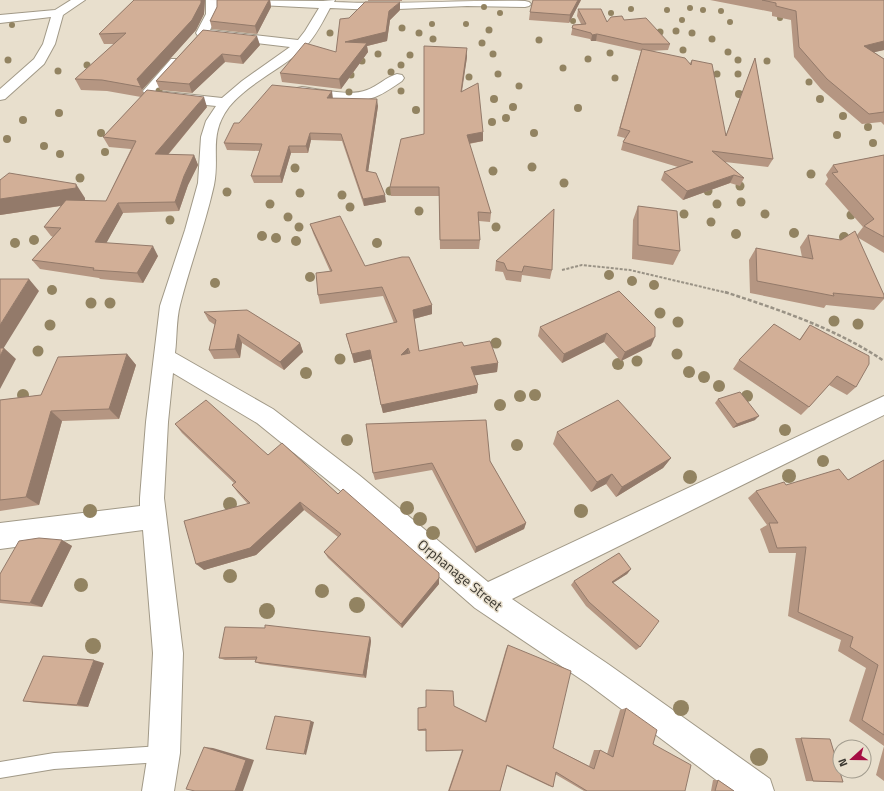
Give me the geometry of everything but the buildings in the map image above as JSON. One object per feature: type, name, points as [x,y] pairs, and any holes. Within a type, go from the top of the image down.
[{"type":"street","points":[[0,19],[58,13],[79,0]]},
{"type":"street","points":[[212,0],[212,14],[202,33],[150,91],[152,94],[157,96],[225,103]]},
{"type":"street","points":[[216,0],[327,3],[376,7],[474,3],[524,4]]},
{"type":"street","points":[[158,791],[164,753],[168,653],[152,498],[157,422],[170,306],[194,230],[206,183],[208,137],[213,121],[225,103],[247,84],[301,44],[310,33],[327,3]]},
{"type":"street","points":[[0,96],[39,61],[49,44],[58,13]]},
{"type":"street","points":[[202,33],[301,44]]},
{"type":"street","points":[[289,89],[343,96],[366,96],[376,92],[398,78]]},
{"type":"street","points":[[247,84],[269,87]]},
{"type":"street","name":"Orphanage Street","points":[[164,357],[265,416],[350,483],[485,598],[598,674],[758,791]]},
{"type":"street","points":[[485,598],[884,405]]},
{"type":"street","points":[[0,536],[153,517]]},
{"type":"lane","points":[[0,770],[54,761],[164,753]]},
{"type":"path","points":[[562,270],[582,265],[630,270],[718,289],[786,312],[865,348],[884,361]]}]
